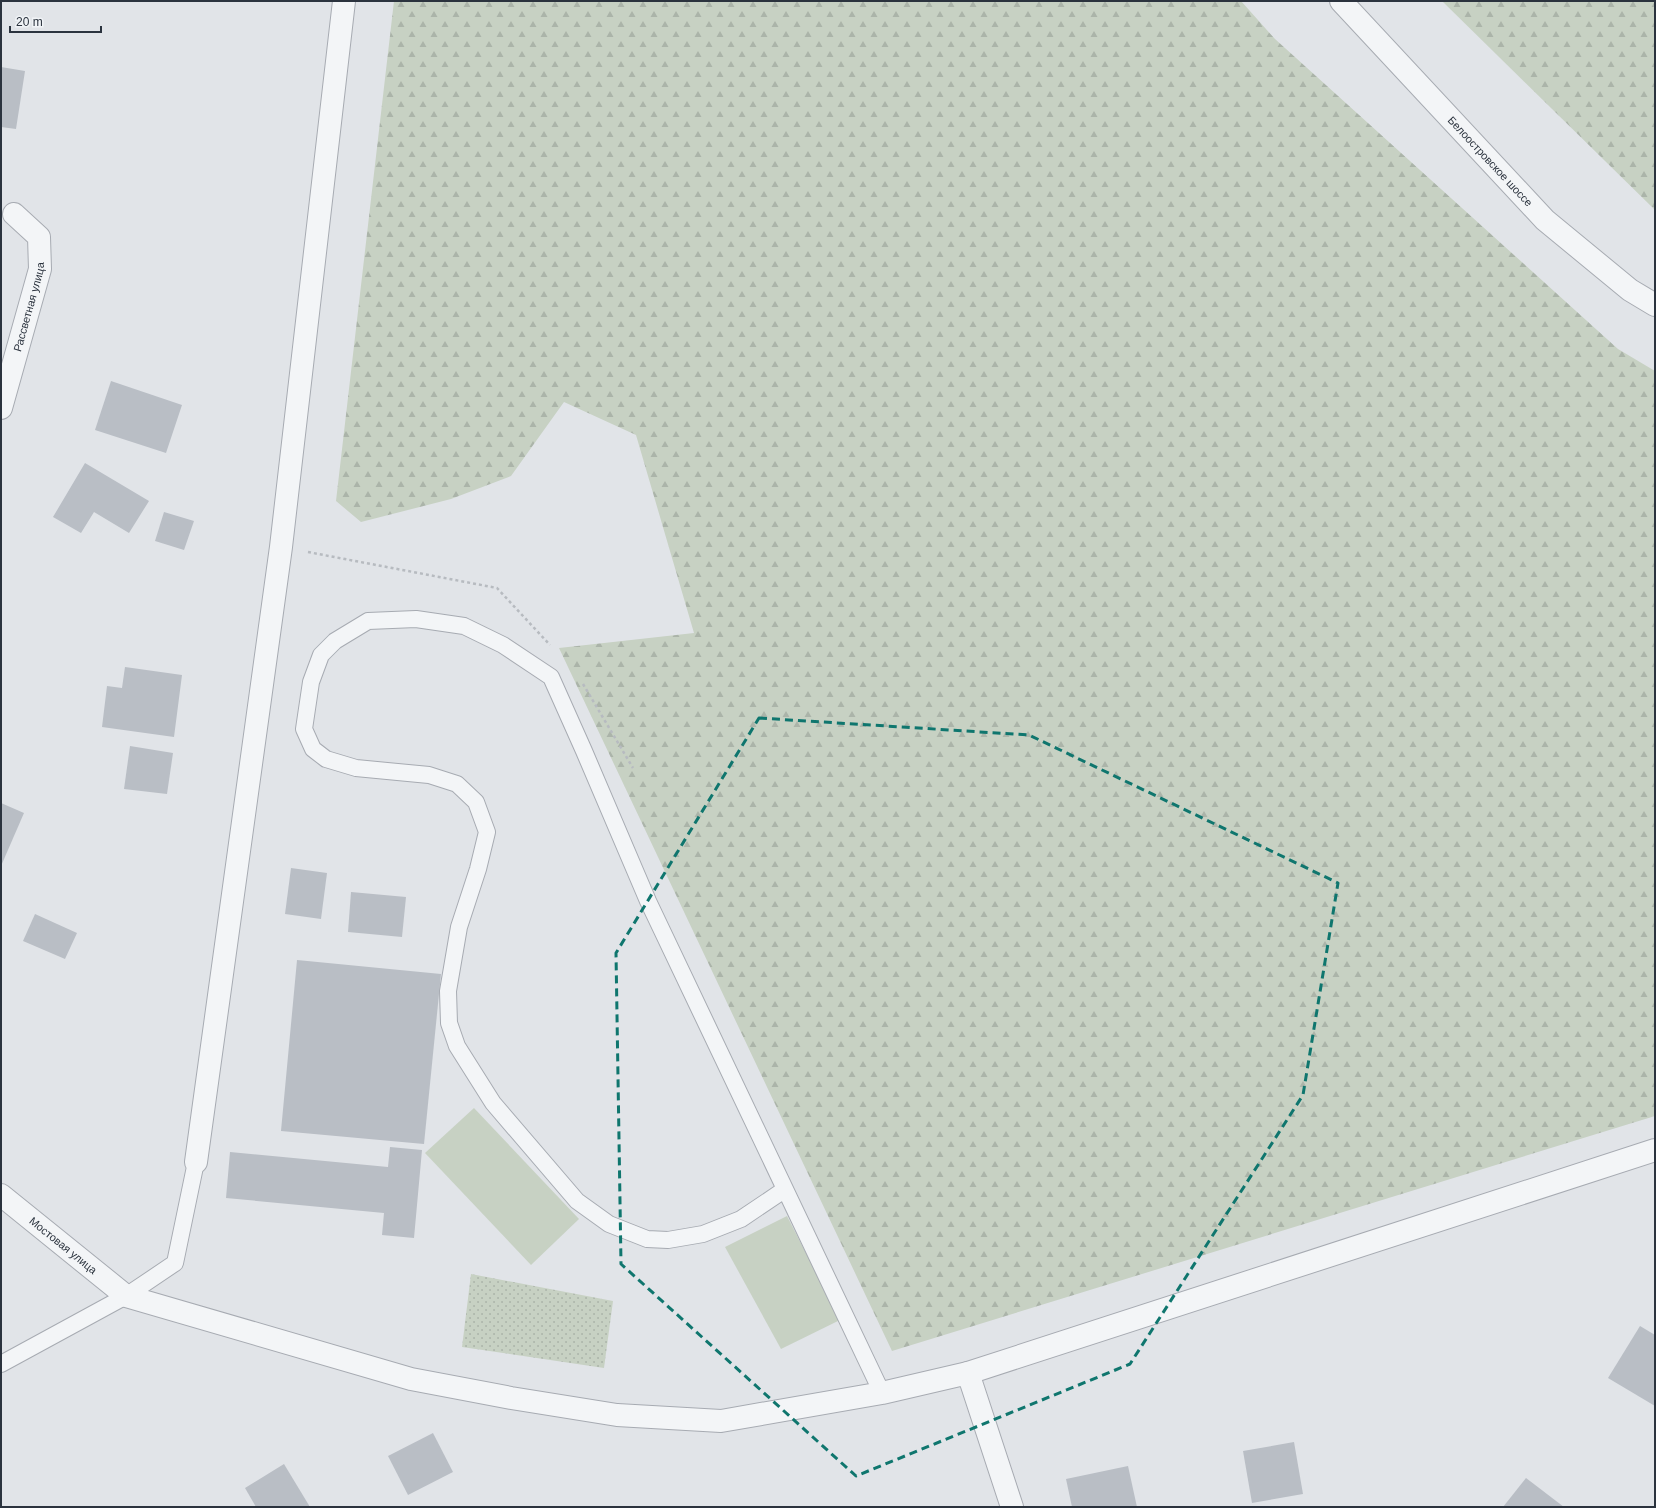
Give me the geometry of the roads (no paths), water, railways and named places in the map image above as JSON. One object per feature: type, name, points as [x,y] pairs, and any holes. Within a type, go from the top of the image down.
[{"type":"street","points":[[196,1162],[281,547],[344,1]]},
{"type":"street","name":"Белоостровское шоссе","points":[[1340,1],[1545,220],[1630,290],[1655,305]]},
{"type":"street","name":"Рассветная улица","points":[[1,408],[40,269],[39,237],[14,214]]},
{"type":"street","points":[[126,1296],[411,1378],[511,1398],[617,1415],[721,1421],[882,1393],[968,1373],[1655,1150]]},
{"type":"street","name":"Мостовая улица","points":[[1,1195],[126,1296]]},
{"type":"street","points":[[968,1373],[1012,1507]]},
{"type":"lane","points":[[784,1190],[741,1219],[703,1234],[668,1240],[647,1239],[609,1224],[577,1201],[493,1103],[458,1046],[449,1022],[448,991],[459,927],[478,869],[487,832],[476,802],[458,784],[429,775],[356,768],[326,759],[313,749],[304,729],[311,682],[321,655],[335,641],[368,621],[416,619],[464,626],[502,644],[551,677],[648,901],[784,1190],[882,1393]]},
{"type":"lane","points":[[1,1364],[126,1296],[175,1263],[196,1162]]}]
